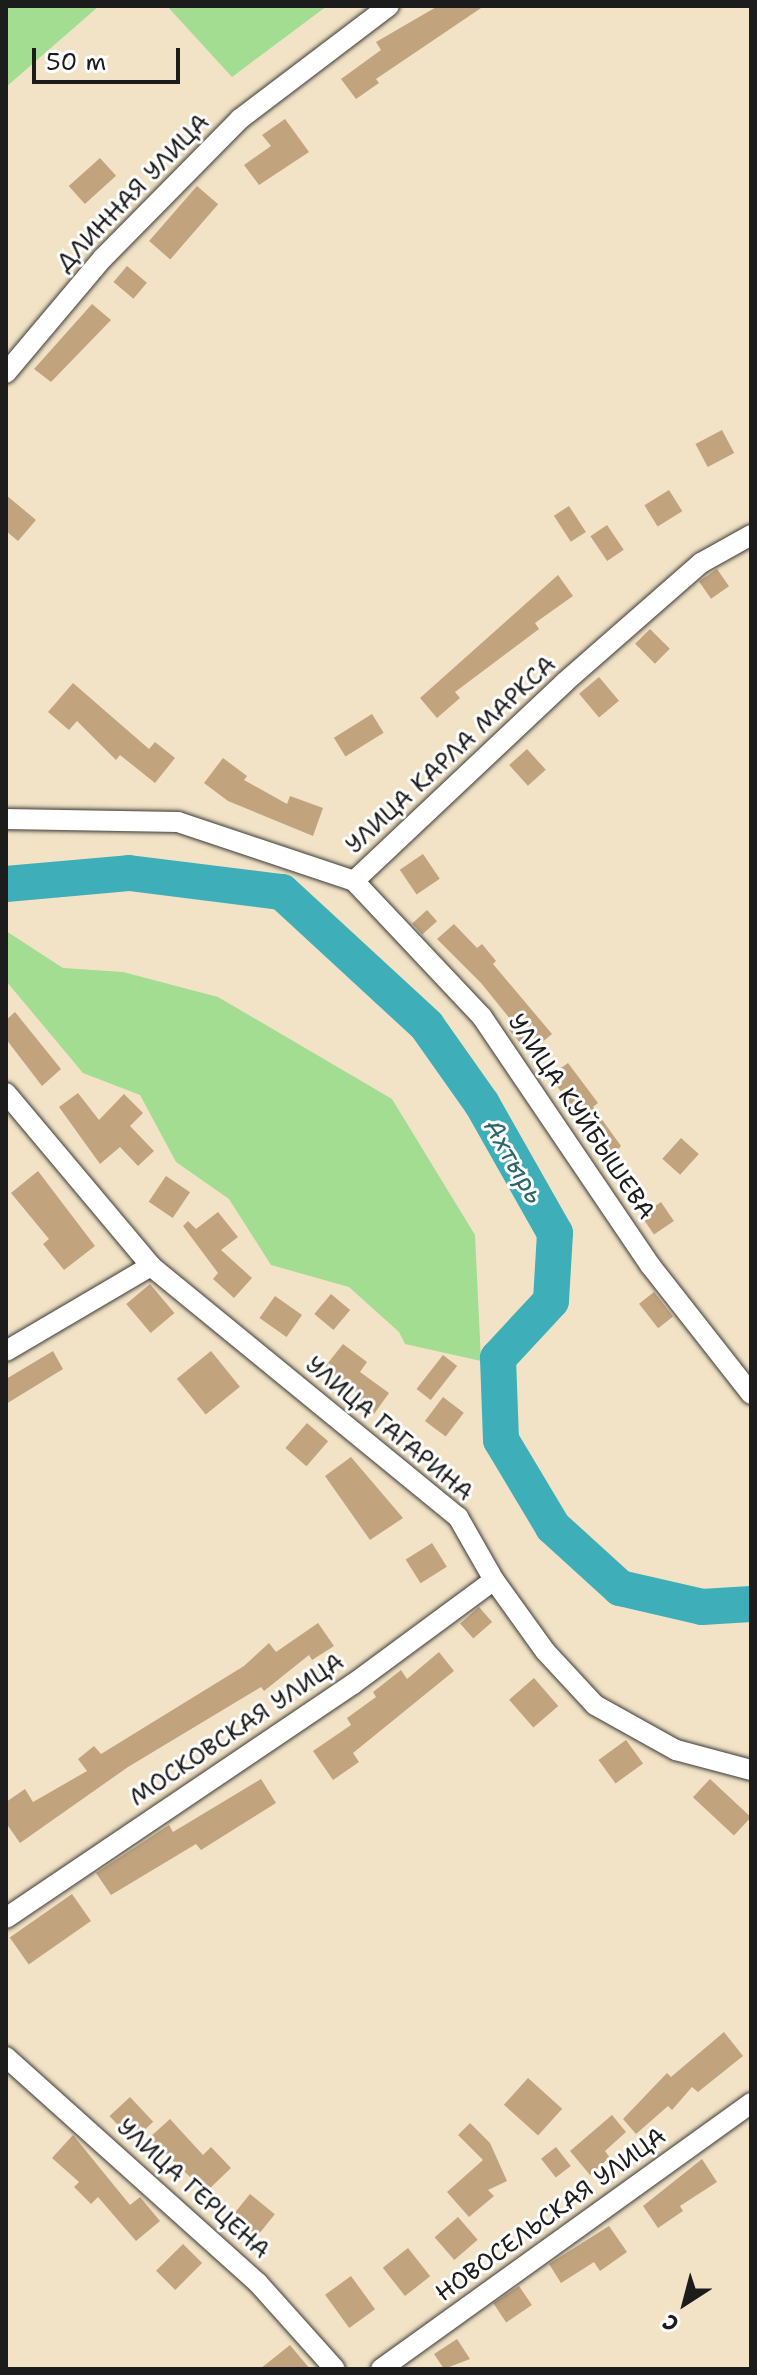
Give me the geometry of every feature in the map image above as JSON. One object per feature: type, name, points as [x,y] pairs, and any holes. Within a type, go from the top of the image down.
[{"type":"street","name":"ДЛИННАЯ УЛИЦА","points":[[6,373],[103,258],[240,119],[389,6]]},
{"type":"street","name":"УЛИЦА КАРЛА МАРКСА","points":[[6,819],[178,822],[354,881],[678,583],[751,535]]},
{"type":"street","name":"УЛИЦА КУЙБЫШЕВА","points":[[354,881],[482,1017],[650,1265],[751,1394]]},
{"type":"street","name":"УЛИЦА ГАГАРИНА","points":[[6,1093],[151,1266],[458,1517],[494,1580],[545,1651],[595,1705],[676,1750],[751,1770]]},
{"type":"street","points":[[6,1351],[151,1266]]},
{"type":"street","name":"МОСКОВСКАЯ УЛИЦА","points":[[6,1918],[353,1684],[494,1580]]},
{"type":"street","name":"УЛИЦА ГЕРЦЕНА","points":[[6,2057],[258,2283],[335,2369]]},
{"type":"street","name":"НОВОСЕЛЬСКАЯ УЛИЦА","points":[[381,2369],[751,2103]]},
{"type":"green space","points":[[6,6],[99,6],[6,87]]},
{"type":"green space","points":[[167,6],[327,6],[232,77]]},
{"type":"green space","points":[[6,931],[63,968],[123,972],[218,997],[392,1099],[475,1235],[481,1361],[405,1344],[399,1332],[349,1287],[271,1265],[229,1199],[176,1162],[140,1095],[83,1073],[6,981]]},
{"type":"building","points":[[438,6],[484,6],[376,79],[379,83],[356,99],[341,79],[381,50],[376,42]]},
{"type":"building","points":[[285,119],[309,152],[259,185],[244,165],[271,146],[262,135]]},
{"type":"building","points":[[100,158],[116,176],[85,204],[69,186]]},
{"type":"building","points":[[197,186],[218,204],[170,259],[149,241]]},
{"type":"building","points":[[127,266],[147,283],[133,299],[114,282]]},
{"type":"building","points":[[92,304],[111,320],[51,382],[34,369]]},
{"type":"building","points":[[722,430],[734,453],[708,467],[696,444]]},
{"type":"building","points":[[669,490],[682,511],[658,527],[644,505]]},
{"type":"building","points":[[6,495],[36,520],[18,541],[6,531]]},
{"type":"building","points":[[569,506],[586,532],[571,542],[554,516]]},
{"type":"building","points":[[607,525],[624,550],[607,561],[590,536]]},
{"type":"building","points":[[717,569],[729,586],[711,599],[699,582]]},
{"type":"building","points":[[558,575],[573,596],[535,623],[539,629],[455,692],[460,698],[437,718],[420,698]]},
{"type":"building","points":[[650,629],[670,649],[655,664],[635,644]]},
{"type":"building","points":[[599,677],[619,701],[599,717],[579,694]]},
{"type":"building","points":[[73,683],[149,749],[155,742],[175,758],[155,783],[120,755],[116,760],[77,721],[69,730],[48,712]]},
{"type":"building","points":[[372,714],[384,733],[345,757],[334,738]]},
{"type":"building","points":[[527,749],[546,770],[528,786],[509,765]]},
{"type":"building","points":[[223,758],[247,776],[244,780],[287,804],[290,796],[323,808],[313,836],[228,801],[204,783]]},
{"type":"building","points":[[423,854],[440,879],[417,895],[400,870]]},
{"type":"building","points":[[427,910],[437,921],[422,935],[412,923]]},
{"type":"building","points":[[454,924],[477,948],[482,944],[496,961],[493,964],[552,1034],[529,1053],[509,1030],[515,1025],[481,983],[437,939]]},
{"type":"building","points":[[15,1012],[61,1069],[42,1086],[6,1039],[6,1020]]},
{"type":"building","points":[[568,1063],[598,1103],[593,1107],[621,1146],[608,1160],[585,1139],[590,1134],[550,1076]]},
{"type":"building","points":[[78,1093],[99,1120],[124,1094],[143,1113],[130,1126],[154,1151],[138,1166],[120,1147],[100,1164],[59,1107]]},
{"type":"building","points":[[681,1138],[699,1154],[680,1175],[662,1159]]},
{"type":"building","points":[[38,1171],[95,1246],[64,1270],[43,1244],[49,1239],[11,1193]]},
{"type":"building","points":[[166,1176],[190,1192],[173,1218],[149,1202]]},
{"type":"building","points":[[661,1202],[674,1221],[654,1234],[641,1215]]},
{"type":"building","points":[[218,1212],[238,1237],[221,1250],[252,1278],[234,1298],[213,1279],[218,1273],[183,1226],[188,1221],[196,1229]]},
{"type":"building","points":[[150,1284],[174,1313],[151,1333],[126,1304]]},
{"type":"building","points":[[654,1292],[673,1316],[658,1328],[639,1304]]},
{"type":"building","points":[[331,1294],[350,1310],[333,1330],[314,1314]]},
{"type":"building","points":[[275,1296],[302,1315],[287,1337],[260,1318]]},
{"type":"building","points":[[343,1344],[367,1362],[360,1372],[389,1393],[374,1414],[354,1400],[358,1394],[324,1368]]},
{"type":"building","points":[[53,1351],[63,1369],[6,1404],[6,1379]]},
{"type":"building","points":[[211,1351],[240,1387],[206,1414],[177,1379]]},
{"type":"building","points":[[443,1355],[457,1366],[431,1400],[417,1389]]},
{"type":"building","points":[[443,1397],[464,1413],[446,1437],[425,1421]]},
{"type":"building","points":[[307,1423],[328,1441],[306,1466],[285,1448]]},
{"type":"building","points":[[351,1457],[403,1518],[370,1540],[325,1476]]},
{"type":"building","points":[[432,1543],[447,1567],[421,1583],[406,1559]]},
{"type":"building","points":[[479,1607],[492,1622],[473,1638],[460,1623]]},
{"type":"building","points":[[318,1623],[334,1646],[312,1660],[309,1655],[264,1691],[261,1687],[128,1767],[20,1843],[6,1823],[6,1802],[25,1789],[33,1802],[87,1771],[78,1759],[94,1746],[101,1754],[244,1666],[269,1643],[276,1652]]},
{"type":"building","points":[[439,1652],[454,1671],[353,1753],[359,1762],[333,1780],[313,1751],[351,1725],[347,1718],[376,1697],[373,1692],[401,1670],[407,1679]]},
{"type":"building","points":[[534,1678],[558,1706],[533,1728],[509,1700]]},
{"type":"building","points":[[626,1740],[643,1763],[616,1783],[598,1760]]},
{"type":"building","points":[[261,1779],[276,1803],[201,1850],[196,1844],[111,1895],[96,1873],[169,1825],[173,1832]]},
{"type":"building","points":[[710,1779],[751,1817],[734,1835],[693,1797]]},
{"type":"building","points":[[72,1894],[91,1921],[29,1965],[10,1938]]},
{"type":"building","points":[[724,2032],[743,2056],[698,2092],[692,2087],[672,2110],[668,2106],[636,2134],[623,2119],[667,2073],[671,2077]]},
{"type":"building","points":[[528,2078],[562,2109],[538,2136],[504,2105]]},
{"type":"building","points":[[130,2097],[153,2122],[133,2141],[110,2116]]},
{"type":"building","points":[[612,2115],[626,2132],[605,2151],[610,2158],[590,2175],[570,2151]]},
{"type":"building","points":[[170,2119],[203,2155],[211,2147],[231,2168],[206,2192],[149,2138]]},
{"type":"building","points":[[470,2123],[490,2143],[507,2181],[488,2190],[494,2196],[469,2217],[447,2192],[483,2160],[458,2135]]},
{"type":"building","points":[[73,2135],[130,2205],[140,2197],[160,2221],[136,2241],[98,2197],[91,2204],[74,2187],[79,2182],[52,2158]]},
{"type":"building","points":[[556,2147],[571,2166],[556,2178],[541,2159]]},
{"type":"building","points":[[702,2159],[717,2182],[680,2206],[683,2211],[658,2228],[643,2206]]},
{"type":"building","points":[[250,2194],[275,2214],[257,2236],[232,2216]]},
{"type":"building","points":[[458,2217],[478,2240],[454,2260],[435,2237]]},
{"type":"building","points":[[609,2226],[627,2252],[600,2271],[594,2262],[561,2283],[549,2264]]},
{"type":"building","points":[[183,2244],[202,2263],[175,2290],[156,2271]]},
{"type":"building","points":[[408,2248],[430,2276],[405,2296],[383,2268]]},
{"type":"building","points":[[351,2276],[375,2309],[349,2328],[325,2295]]},
{"type":"building","points":[[519,2286],[532,2305],[506,2322],[493,2303]]},
{"type":"building","points":[[457,2339],[470,2359],[444,2369],[434,2354]]},
{"type":"building","points":[[290,2345],[310,2369],[260,2369]]},
{"type":"waterway","name":"Ахтырь","points":[[6,884],[129,873],[282,892],[427,1026],[482,1104],[555,1233],[551,1301],[498,1358],[501,1440],[553,1527],[620,1588],[702,1607],[751,1604]]}]
